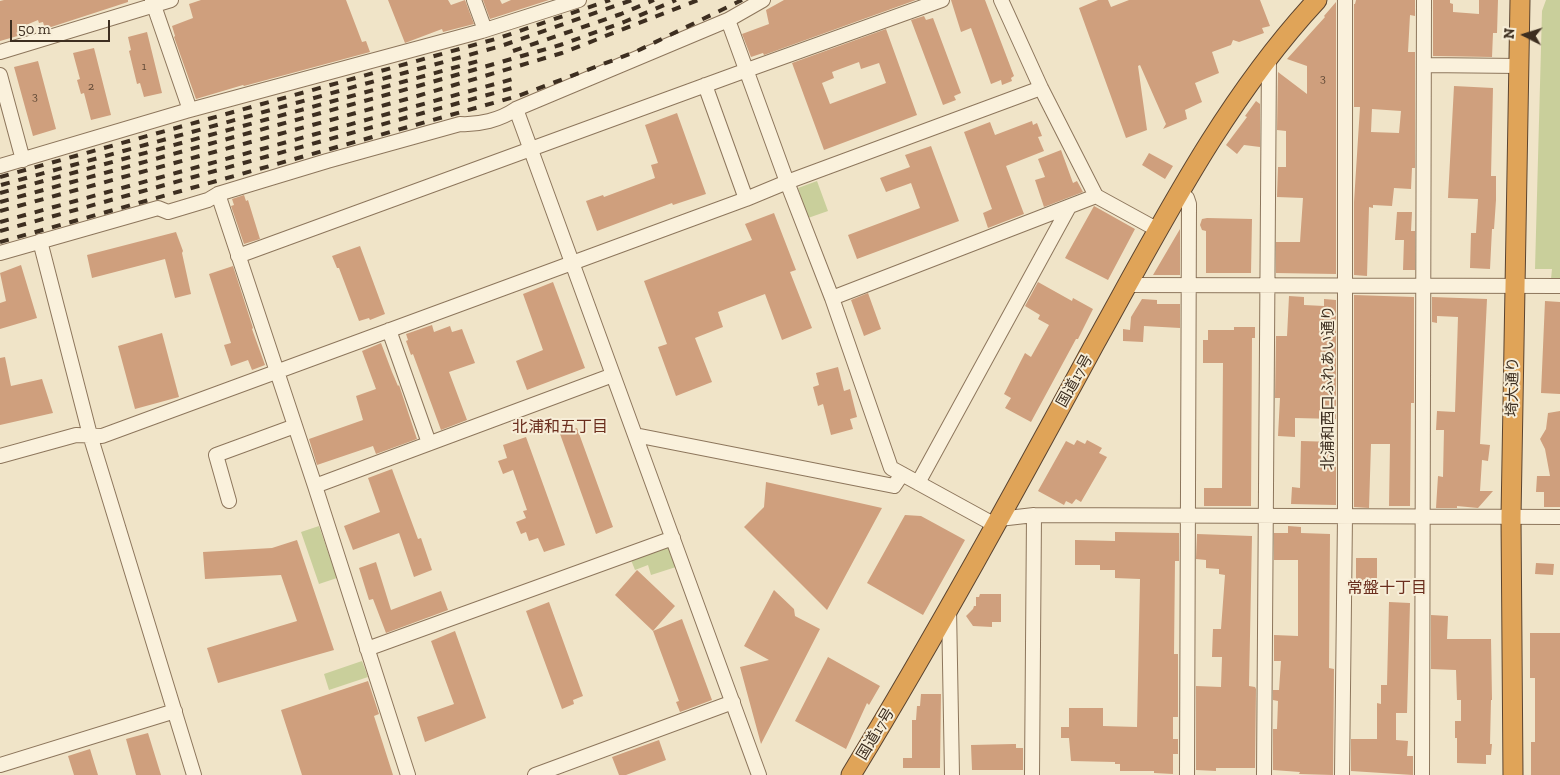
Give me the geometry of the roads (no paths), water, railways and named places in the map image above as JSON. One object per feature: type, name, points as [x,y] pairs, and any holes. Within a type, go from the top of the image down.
[{"type":"highway","name":"国道17号","points":[[851,775],[950,607],[1180,193],[1232,107],[1269,56],[1317,0]]},
{"type":"highway","name":"埼大通り","points":[[1513,775],[1511,517],[1520,0]]},
{"type":"street","points":[[0,52],[153,3],[171,0]]},
{"type":"street","points":[[474,0],[486,30]]},
{"type":"street","points":[[0,166],[190,110],[486,30],[579,0]]},
{"type":"street","points":[[0,253],[158,208],[168,212],[208,200],[218,194],[327,161],[460,124],[474,125],[508,115],[516,109],[728,20],[763,0]]},
{"type":"street","points":[[238,256],[942,0]]},
{"type":"street","points":[[1001,0],[1040,88],[1096,196],[1158,230]]},
{"type":"street","name":"北浦和西口ふれあい通り","points":[[1342,775],[1345,516],[1345,0]]},
{"type":"street","points":[[1422,775],[1424,0]]},
{"type":"street","points":[[153,3],[190,110]]},
{"type":"street","points":[[728,20],[787,182],[832,298],[891,468],[997,522],[1034,515],[1560,517]]},
{"type":"street","points":[[1264,775],[1269,56]]},
{"type":"street","points":[[1424,65],[1519,66]]},
{"type":"street","points":[[0,75],[23,160]]},
{"type":"street","points":[[705,85],[746,199]]},
{"type":"street","points":[[0,456],[76,435],[102,436],[746,199],[1040,88]]},
{"type":"street","points":[[516,109],[759,775]]},
{"type":"street","points":[[1180,193],[1187,198],[1189,204],[1187,775]]},
{"type":"street","points":[[218,194],[408,775]]},
{"type":"street","points":[[832,298],[1096,196]]},
{"type":"street","points":[[918,483],[1069,207]]},
{"type":"street","points":[[40,241],[90,435],[194,775]]},
{"type":"street","points":[[1128,285],[1560,286]]},
{"type":"street","points":[[388,330],[429,443]]},
{"type":"street","points":[[315,486],[613,375]]},
{"type":"street","points":[[229,500],[216,455],[295,426]]},
{"type":"street","points":[[635,435],[894,486],[902,474]]},
{"type":"street","points":[[1032,775],[1034,515]]},
{"type":"street","points":[[367,649],[673,538]]},
{"type":"street","points":[[950,607],[952,775]]},
{"type":"street","points":[[535,775],[733,702]]},
{"type":"street","points":[[0,765],[175,711]]},
{"type":"railway","points":[[0,177],[499,38],[610,0]]},
{"type":"railway","points":[[1,185],[501,46],[632,0]]},
{"type":"railway","points":[[513,51],[621,14],[654,0]]},
{"type":"railway","points":[[0,202],[560,45],[624,22],[676,0]]},
{"type":"railway","points":[[0,211],[414,97],[562,53],[698,0]]},
{"type":"railway","points":[[0,242],[518,96],[635,52],[742,0]]},
{"type":"railway","points":[[0,193],[482,60]]},
{"type":"railway","points":[[0,222],[513,79]]},
{"type":"railway","points":[[0,231],[516,87]]},
{"type":"district","name":"北浦和五丁目","points":[[560,427]]},
{"type":"district","name":"常盤十丁目","points":[[1387,588]]}]
